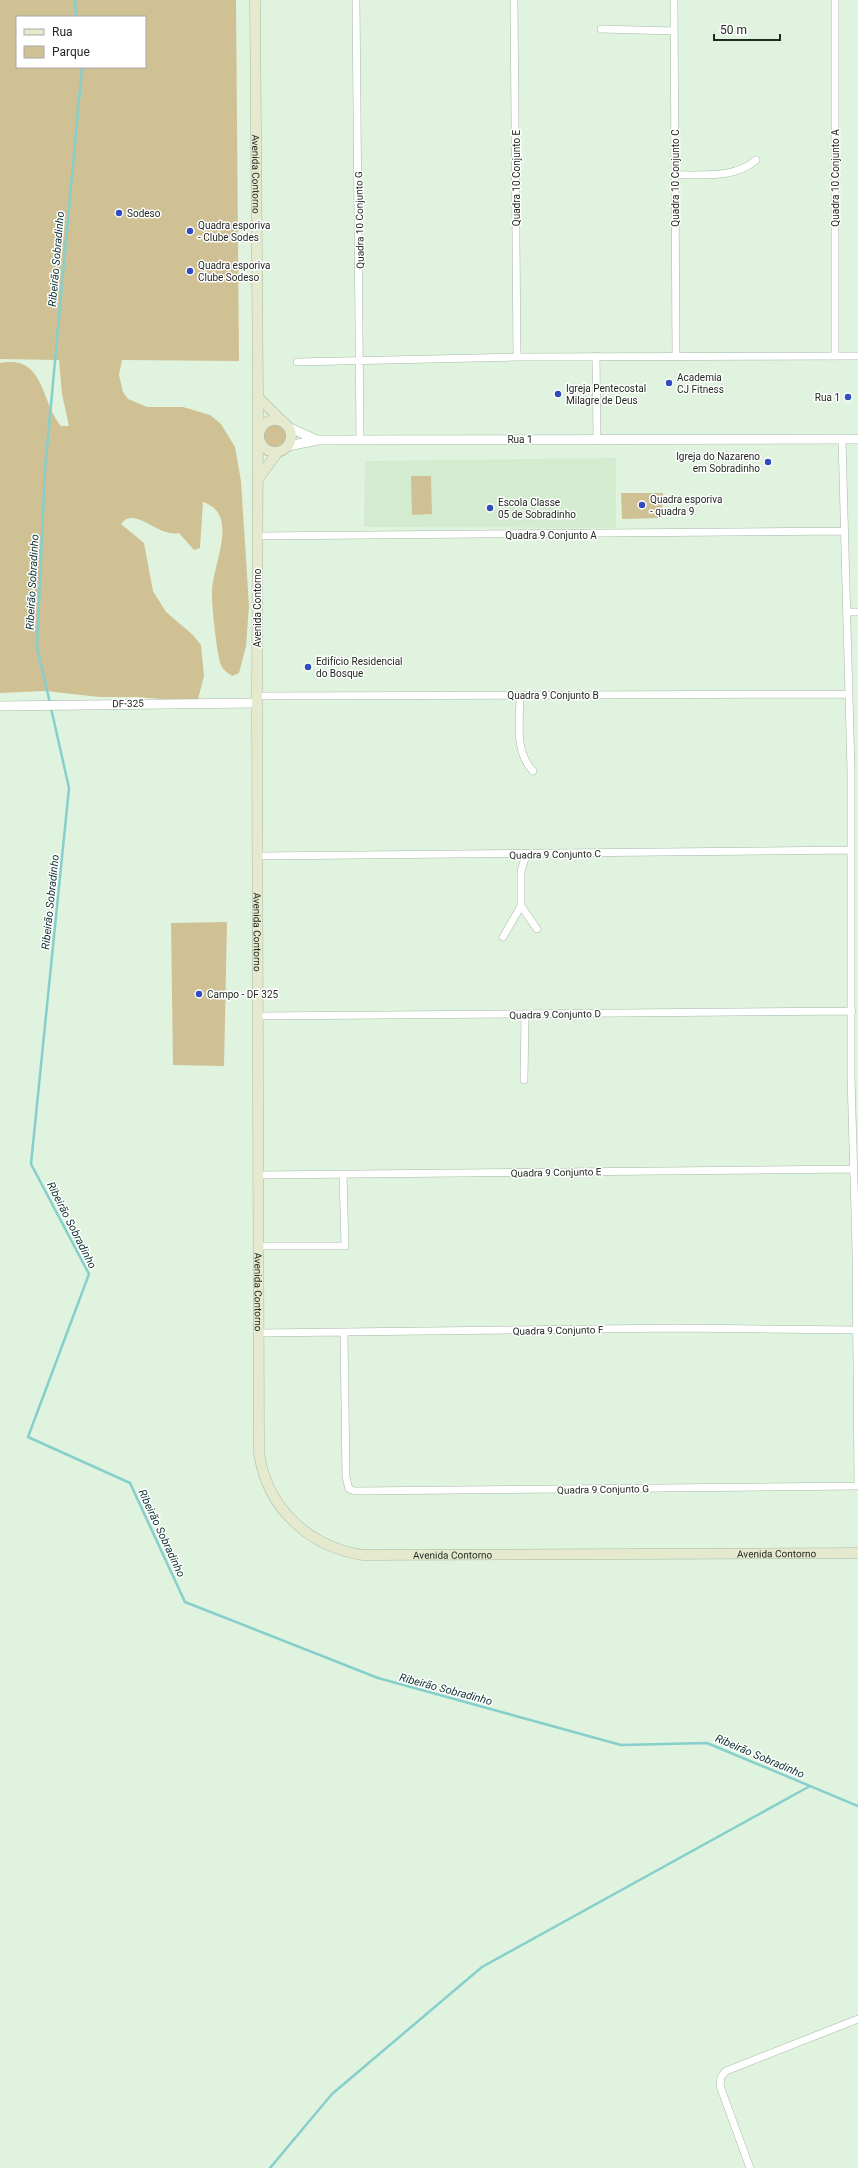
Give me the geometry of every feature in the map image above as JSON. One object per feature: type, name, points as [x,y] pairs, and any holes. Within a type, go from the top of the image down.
[{"type":"main road","name":"Avenida Contorno","points":[[254,0],[258,396],[257,700],[260,1246],[259,1454],[267,1486],[289,1517],[312,1538],[338,1550],[363,1555],[858,1553]]},
{"type":"main road","points":[[258,396],[286,425],[291,436],[288,446],[277,452],[258,479]]},
{"type":"main road","points":[[277,452],[266,450],[262,446],[258,436],[263,425],[272,420],[286,425]]},
{"type":"street","name":"Quadra 10 Conjunto G","points":[[356,0],[360,440]]},
{"type":"street","name":"Quadra 10 Conjunto E","points":[[514,0],[518,357]]},
{"type":"street","name":"Quadra 10 Conjunto C","points":[[674,0],[676,356]]},
{"type":"street","name":"Quadra 10 Conjunto A","points":[[834,0],[835,356]]},
{"type":"street","points":[[602,30],[674,30]]},
{"type":"street","points":[[675,175],[735,173],[746,168],[756,160]]},
{"type":"street","points":[[297,362],[596,356],[858,356]]},
{"type":"street","points":[[596,356],[598,438]]},
{"type":"street","name":"Rua 1","points":[[286,425],[318,440]]},
{"type":"street","name":"Rua 1","points":[[288,446],[318,440],[598,438],[858,439]]},
{"type":"street","points":[[842,439],[848,612],[851,850],[855,932],[851,1077],[853,1169],[857,1248],[856,1330],[858,1486]]},
{"type":"street","name":"Quadra 9 Conjunto A","points":[[257,536],[845,531]]},
{"type":"street","points":[[848,612],[858,612]]},
{"type":"street","name":"Quadra 9 Conjunto B","points":[[257,700],[520,695],[848,694]]},
{"type":"street","points":[[520,695],[520,746],[523,757],[533,772]]},
{"type":"street","name":"DF-325","points":[[0,706],[257,700]]},
{"type":"street","name":"Quadra 9 Conjunto C","points":[[258,856],[526,855],[851,850]]},
{"type":"street","points":[[503,937],[521,906],[521,871],[526,855]]},
{"type":"street","points":[[521,906],[537,929]]},
{"type":"street","name":"Quadra 9 Conjunto D","points":[[258,1016],[525,1015],[852,1011]]},
{"type":"street","points":[[524,1080],[525,1015]]},
{"type":"street","name":"Quadra 9 Conjunto E","points":[[259,1175],[853,1169]]},
{"type":"street","points":[[260,1246],[345,1246],[343,1174]]},
{"type":"street","name":"Quadra 9 Conjunto F","points":[[260,1334],[344,1334],[679,1328],[856,1330]]},
{"type":"street","name":"Quadra 9 Conjunto G","points":[[344,1334],[346,1477],[349,1489],[380,1492],[858,1486]]},
{"type":"street","points":[[750,2168],[720,2086],[721,2077],[726,2072],[858,2019]]},
{"type":"shaded area","name":"Escola Classe 05 de Sobradinho","points":[[616,458],[616,528],[364,527],[365,461]]},
{"type":"green space","points":[[0,0],[236,0],[239,361],[122,360],[119,375],[123,392],[128,399],[147,407],[183,407],[210,415],[221,424],[235,447],[241,481],[249,606],[246,646],[239,673],[232,676],[223,668],[219,660],[212,605],[212,590],[213,579],[222,541],[222,528],[220,517],[214,508],[203,502],[200,548],[194,550],[179,533],[163,531],[133,518],[127,519],[121,524],[144,543],[153,591],[166,612],[193,635],[201,645],[204,676],[198,699],[186,701],[137,697],[99,697],[46,691],[0,693],[0,363],[15,362],[26,366],[34,373],[40,382],[54,416],[61,426],[69,426],[62,394],[59,360],[0,359]]},
{"type":"green space","points":[[275,425],[280,426],[286,432],[286,442],[280,448],[275,449],[270,448],[264,442],[263,437],[264,432],[270,426]]},
{"type":"green space","points":[[411,476],[431,476],[432,514],[412,515]]},
{"type":"green space","name":"Quadra esporiva - quadra 9","points":[[621,493],[663,493],[662,518],[622,519]]},
{"type":"green space","name":"Campo - DF 325","points":[[227,922],[224,1066],[173,1065],[171,923]]},
{"type":"waterway","name":"Ribeirão Sobradinho","points":[[75,0],[76,16]]},
{"type":"waterway","name":"Ribeirão Sobradinho","points":[[50,703],[37,647],[45,470],[82,68]]},
{"type":"waterway","name":"Ribeirão Sobradinho","points":[[51,708],[69,788],[31,1164],[89,1274],[28,1437],[130,1483],[185,1602],[378,1678],[621,1745],[707,1743],[858,1806]]},
{"type":"waterway","points":[[270,2168],[332,2094],[482,1967],[810,1786]]},
{"type":"place","name":"Sodeso","points":[[119,213]]},
{"type":"place","name":"Quadra esporiva - Clube Sodes","points":[[190,231]]},
{"type":"place","name":"Quadra esporiva Clube Sodeso","points":[[190,271]]},
{"type":"place","name":"Academia CJ Fitness","points":[[669,383]]},
{"type":"place","name":"Igreja Pentecostal Milagre de Deus","points":[[558,394]]},
{"type":"place","name":"Rua 1","points":[[848,397]]},
{"type":"place","name":"Igreja do Nazareno em Sobradinho","points":[[768,462]]},
{"type":"place","name":"Quadra esporiva - quadra 9","points":[[642,505]]},
{"type":"place","name":"Escola Classe 05 de Sobradinho","points":[[490,508]]},
{"type":"place","name":"Edifício Residencial do Bosque","points":[[308,667]]},
{"type":"place","name":"Campo - DF 325","points":[[199,994]]}]
